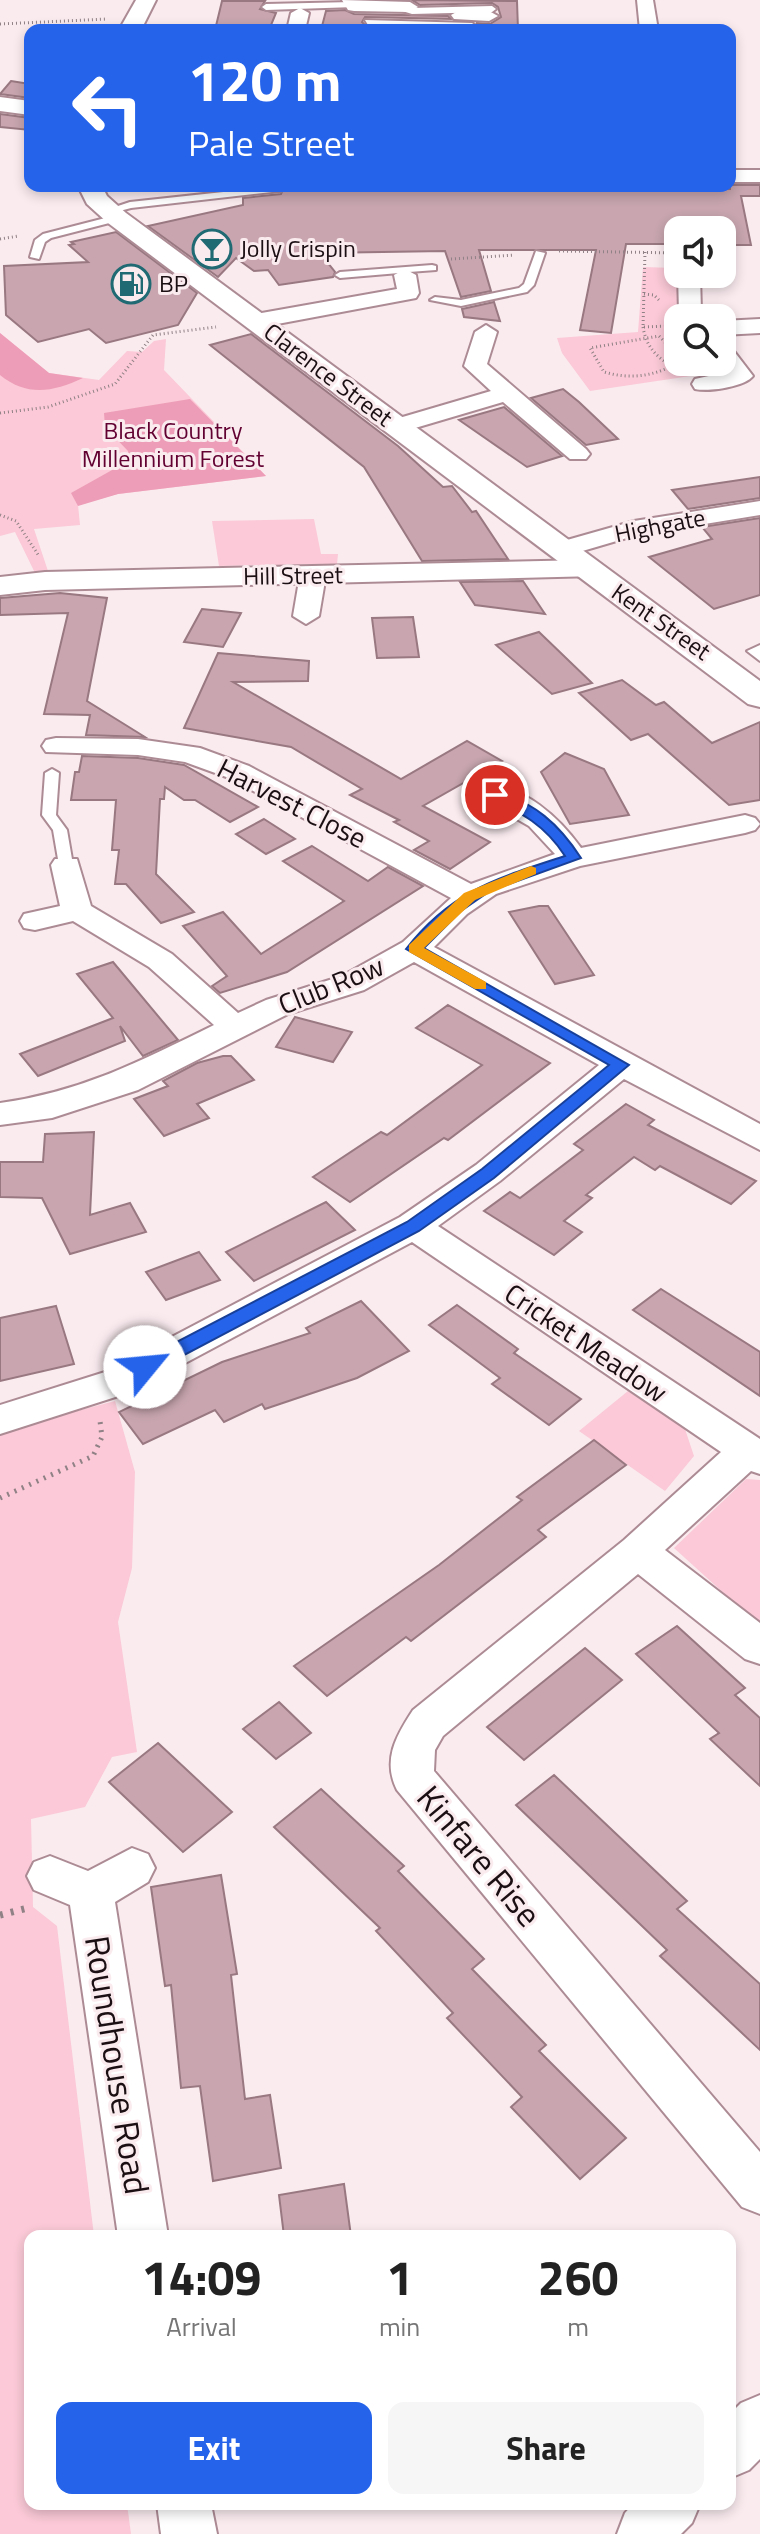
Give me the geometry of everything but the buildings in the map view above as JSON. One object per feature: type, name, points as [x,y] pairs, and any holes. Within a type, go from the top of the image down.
[{"type":"main road","points":[[0,104],[24,107]]},
{"type":"main road","name":"Clarence Street","points":[[103,204],[562,549]]},
{"type":"main road","name":"Kent Street","points":[[562,549],[723,665],[760,697]]},
{"type":"main road","name":"Hill Street","points":[[0,586],[45,581],[586,569]]},
{"type":"street","points":[[645,0],[648,24]]},
{"type":"street","points":[[351,2],[404,7]]},
{"type":"street","points":[[736,176],[760,176]]},
{"type":"street","points":[[256,321],[405,279],[435,300]]},
{"type":"street","points":[[736,327],[760,326]]},
{"type":"street","points":[[486,332],[475,366],[578,454]]},
{"type":"street","points":[[703,384],[742,376],[736,368]]},
{"type":"street","points":[[397,426],[506,394]]},
{"type":"street","name":"Highgate","points":[[562,549],[634,528],[760,508]]},
{"type":"street","points":[[306,616],[313,575]]},
{"type":"street","name":"Harvest Close","points":[[56,748],[138,747],[190,754],[239,772],[470,896]]},
{"type":"street","points":[[495,795],[532,812],[556,830],[573,858]]},
{"type":"street","name":"Club Row","points":[[0,1114],[52,1107],[126,1082],[232,1026],[277,1007],[353,983],[414,949],[470,896],[523,873],[573,858],[745,824]]},
{"type":"street","points":[[66,865],[77,911]]},
{"type":"street","points":[[35,921],[77,911],[179,970],[232,1026]]},
{"type":"street","points":[[414,949],[620,1065],[760,1139]]},
{"type":"street","points":[[0,1420],[118,1382],[413,1226],[488,1173],[620,1065]]},
{"type":"street","name":"Cricket Meadow","points":[[413,1226],[753,1455]]},
{"type":"street","name":"Kinfare Rise","points":[[753,1455],[428,1723],[413,1747],[412,1777],[760,2190]]},
{"type":"street","points":[[638,1551],[760,1647]]},
{"type":"street","name":"Roundhouse Road","points":[[132,1868],[71,1884],[142,2230]]},
{"type":"street","points":[[736,2445],[760,2422]]},
{"type":"street","points":[[185,2510],[189,2534]]},
{"type":"street","points":[[646,2534],[644,2532],[667,2510]]},
{"type":"lane","points":[[266,7],[351,2]]},
{"type":"lane","points":[[404,7],[412,11],[472,15]]},
{"type":"lane","points":[[368,22],[472,15]]},
{"type":"lane","points":[[35,257],[40,240],[103,204],[130,205],[250,192]]},
{"type":"lane","points":[[435,300],[461,303],[523,290],[529,285],[540,253]]},
{"type":"lane","points":[[340,275],[405,279],[432,268]]},
{"type":"lane","points":[[760,649],[754,651],[760,657]]},
{"type":"lane","points":[[56,748],[49,815],[60,830],[66,865]]},
{"type":"path","points":[[0,24],[137,16]]},
{"type":"path","points":[[662,260],[643,327],[644,336],[655,357],[664,362]]},
{"type":"path","points":[[0,413],[48,407],[115,384],[153,335],[256,321]]},
{"type":"path","points":[[643,327],[664,326]]},
{"type":"path","points":[[664,341],[659,336],[644,336],[590,348],[604,372],[617,377],[651,374],[664,369]]},
{"type":"path","points":[[0,515],[16,521],[38,552],[45,581]]},
{"type":"path","points":[[0,1498],[93,1456],[102,1437],[96,1388]]},
{"type":"green space","points":[[643,267],[664,268],[664,288],[679,288],[682,304],[664,304],[664,376],[690,376],[590,391],[562,353],[557,338],[638,332]]},
{"type":"green space","points":[[0,333],[49,373],[99,380],[127,351],[142,352],[154,341],[166,339],[164,370],[266,476],[118,494],[78,505],[80,525],[34,529],[48,571],[35,573],[15,532],[0,536]]},
{"type":"green space","name":"Black Country Millennium Forest","points":[[0,333],[49,373],[83,378],[61,387],[40,390],[10,382],[0,375]]},
{"type":"green space","name":"Black Country Millennium Forest","points":[[190,399],[266,476],[118,494],[78,506],[71,493],[130,460],[128,451],[105,427],[104,413]]},
{"type":"green space","points":[[314,519],[321,554],[338,554],[337,564],[219,566],[212,521]]},
{"type":"green space","points":[[628,1391],[685,1429],[694,1456],[665,1491],[579,1431]]},
{"type":"green space","points":[[115,1401],[135,1472],[132,1568],[118,1622],[137,1752],[112,1757],[85,1807],[31,1819],[33,1907],[57,1926],[93,2230],[24,2230],[24,2510],[128,2510],[131,2534],[0,2534],[0,1431]]},
{"type":"green space","points":[[746,1479],[760,1480],[760,1626],[674,1548]]},
{"type":"slow traffic","points":[[480,986],[414,949],[470,896],[531,871]]},
{"type":"place","name":"Jolly Crispin","points":[[212,249]]},
{"type":"place","name":"BP","points":[[131,284]]},
{"type":"route","points":[[145,1367],[413,1226],[488,1173],[620,1065],[414,949],[470,896],[523,873],[573,858],[556,830],[532,812],[495,795]]}]
